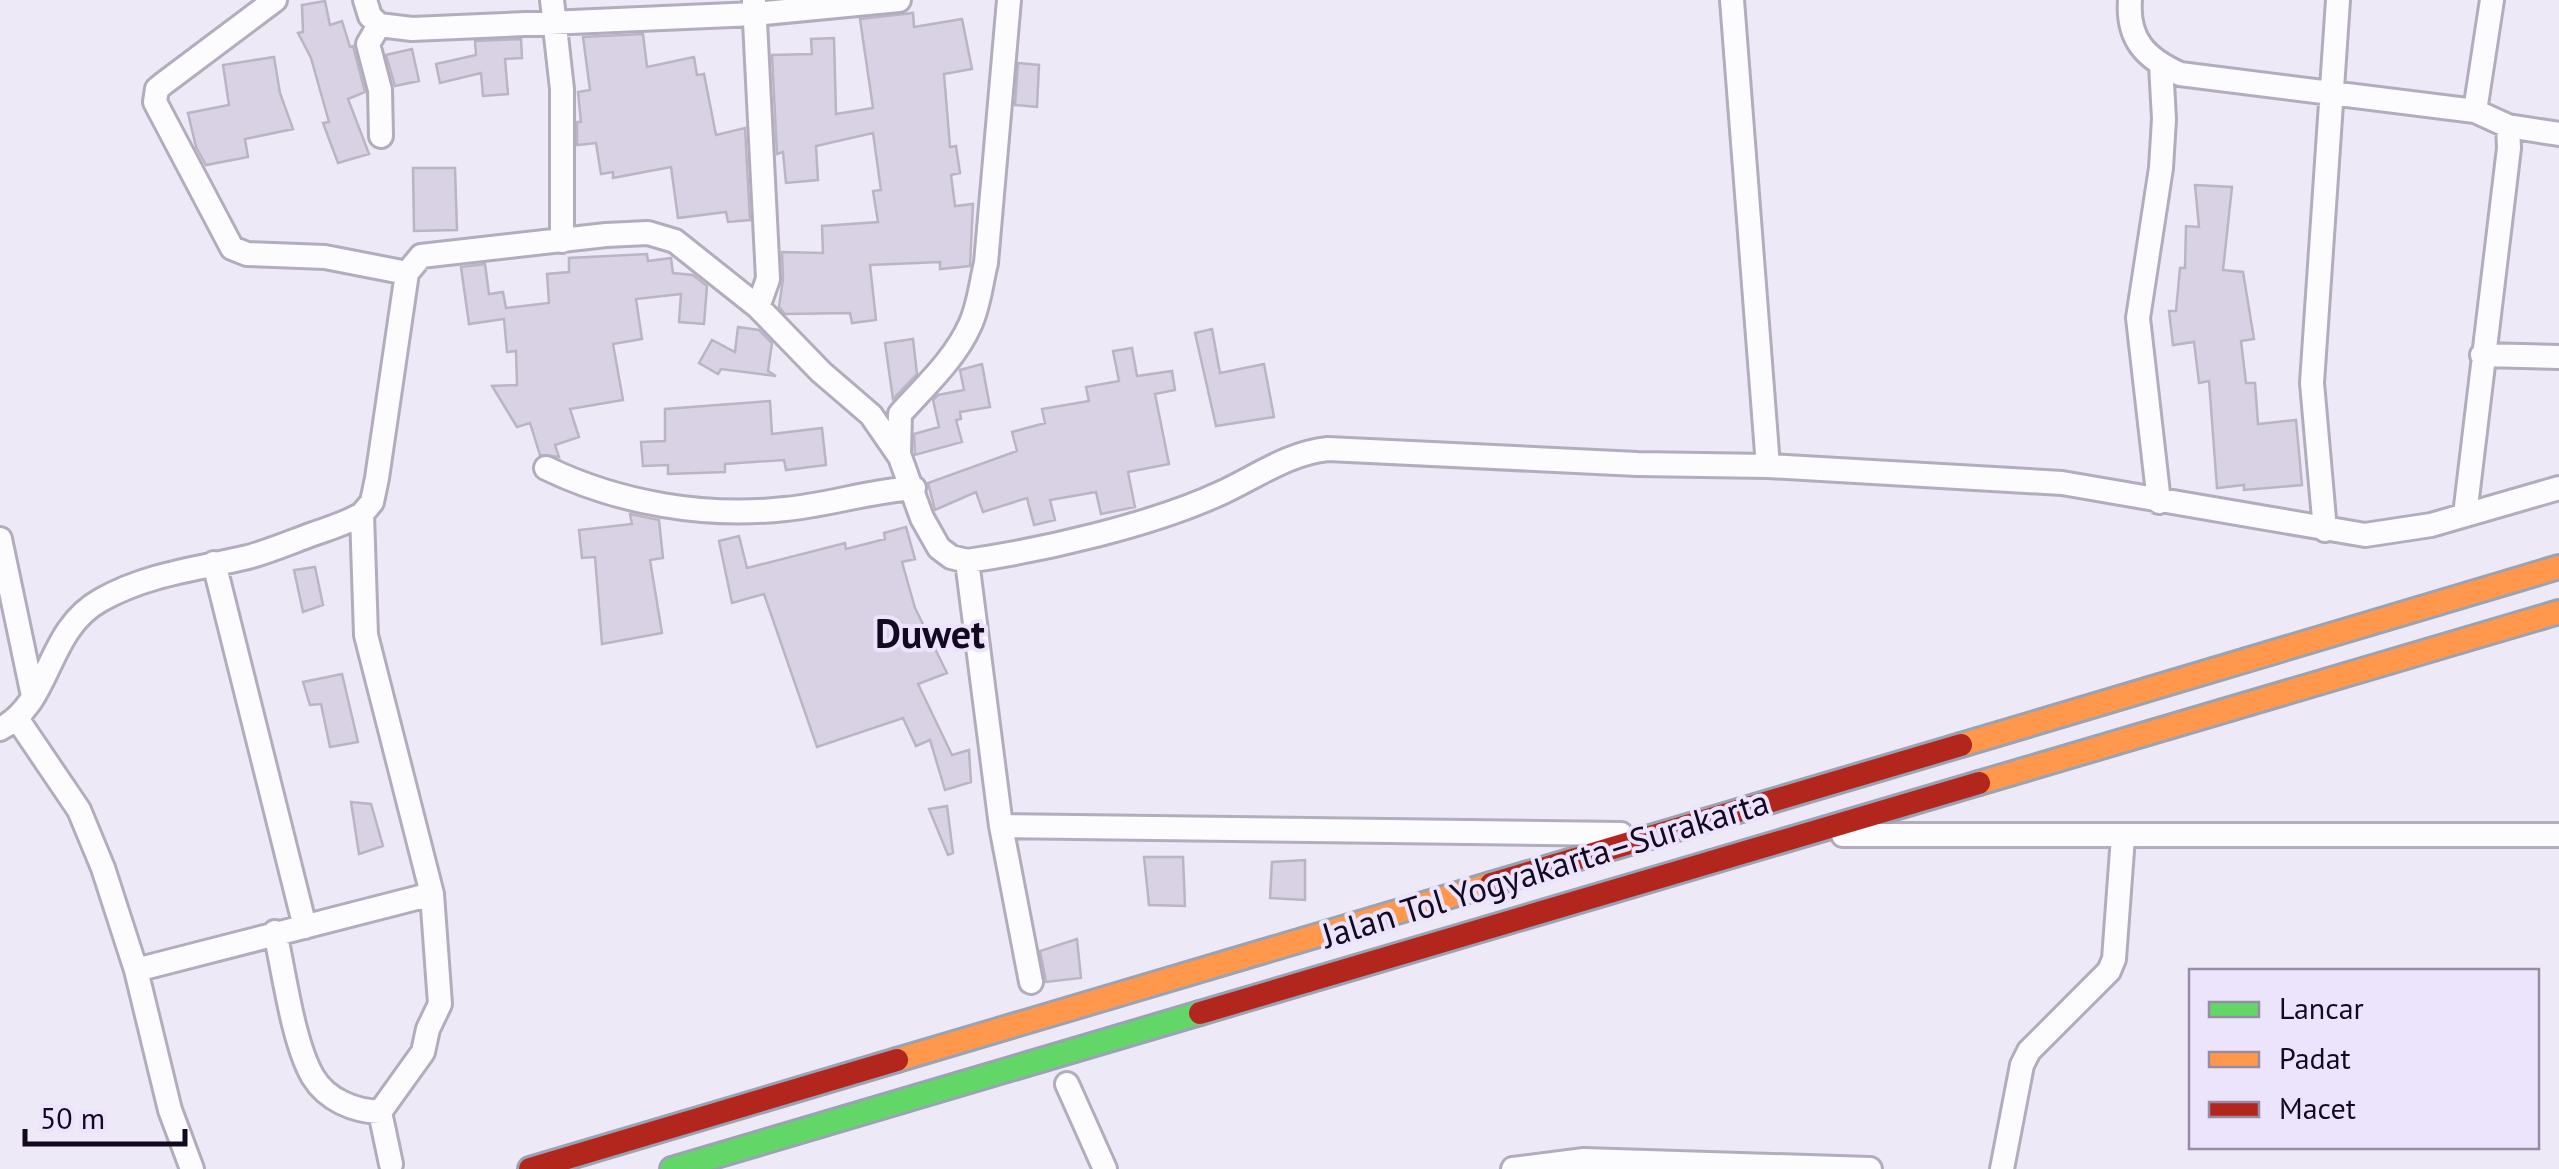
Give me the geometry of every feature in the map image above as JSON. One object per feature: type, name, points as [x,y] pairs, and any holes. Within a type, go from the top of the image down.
[{"type":"highway","name":"Jalan Tol Yogyakarta–Surakarta","points":[[530,1169],[2559,567]]},
{"type":"highway","name":"Jalan Tol Yogyakarta–Surakarta","points":[[672,1169],[2559,612]]},
{"type":"street","points":[[275,0],[157,89],[155,102],[232,248],[247,254],[325,257],[407,273]]},
{"type":"street","points":[[366,0],[370,16],[379,25],[412,29],[553,11],[899,0]]},
{"type":"street","points":[[900,457],[900,414],[948,360],[970,325],[986,263],[1009,0]]},
{"type":"street","points":[[1732,0],[1768,466]]},
{"type":"street","points":[[2130,0],[2128,20],[2143,52],[2180,74],[2475,111],[2508,126],[2559,134]]},
{"type":"street","points":[[2325,530],[2312,383],[2338,0]]},
{"type":"street","points":[[2475,111],[2492,0]]},
{"type":"street","points":[[754,7],[768,279],[758,307]]},
{"type":"street","points":[[553,11],[562,88],[562,241]]},
{"type":"street","points":[[379,25],[368,44],[380,90],[381,136]]},
{"type":"street","points":[[2159,502],[2138,318],[2161,168],[2161,65]]},
{"type":"street","points":[[2465,516],[2506,180],[2508,126]]},
{"type":"street","points":[[192,1169],[170,1110],[136,970],[103,868],[79,810],[9,725],[33,696],[62,636],[85,610],[139,582],[263,552],[362,514],[372,502],[377,478],[407,273],[421,256],[431,253],[606,234],[648,234],[675,242],[758,307],[821,372],[871,415],[900,457],[922,518],[939,548],[967,561],[1135,523],[1221,494],[1290,458],[1328,448],[2062,483],[2365,535],[2431,525],[2559,488]]},
{"type":"street","points":[[2482,355],[2559,357]]},
{"type":"street","points":[[871,415],[900,414]]},
{"type":"street","points":[[546,468],[579,484],[684,509],[784,510],[914,488]]},
{"type":"street","points":[[362,514],[366,634],[432,894],[440,1004],[423,1052],[380,1112],[391,1164]]},
{"type":"street","points":[[0,539],[33,696]]},
{"type":"street","points":[[967,561],[1001,826],[1031,982]]},
{"type":"street","points":[[214,564],[305,927]]},
{"type":"street","points":[[1001,826],[2123,838],[2559,835]]},
{"type":"street","points":[[2002,1169],[2028,1052],[2100,982],[2114,959],[2123,838]]},
{"type":"street","points":[[136,970],[432,894]]},
{"type":"street","points":[[275,932],[303,1051],[314,1078],[331,1096],[359,1111],[380,1112]]},
{"type":"street","points":[[1067,1084],[1105,1169]]},
{"type":"street","points":[[1513,1169],[1584,1160],[1870,1169]]},
{"type":"building","points":[[325,1],[330,25],[342,21],[350,47],[353,46],[365,92],[348,99],[369,154],[338,163],[323,123],[329,122],[311,58],[298,33],[303,32],[302,5]]},
{"type":"building","points":[[913,13],[914,27],[962,19],[972,69],[944,74],[950,147],[956,146],[960,173],[951,175],[955,206],[973,204],[970,266],[940,269],[940,262],[870,265],[876,320],[852,323],[850,313],[785,314],[779,307],[782,252],[823,253],[822,226],[878,222],[873,191],[881,190],[873,133],[816,146],[818,180],[786,183],[783,152],[777,154],[772,55],[812,54],[811,39],[834,38],[836,114],[873,108],[860,19]]},
{"type":"building","points":[[643,34],[647,67],[694,57],[697,75],[704,74],[716,135],[745,128],[750,220],[728,222],[726,212],[678,218],[671,167],[613,178],[613,172],[601,174],[596,143],[577,145],[577,122],[581,122],[578,92],[590,90],[583,37]]},
{"type":"building","points":[[521,39],[522,58],[505,59],[508,94],[483,96],[481,73],[440,83],[436,64],[476,55],[475,41]]},
{"type":"building","points":[[412,49],[419,81],[395,86],[386,55]]},
{"type":"building","points":[[274,57],[280,93],[293,129],[245,139],[248,157],[206,165],[196,147],[188,113],[229,105],[223,65]]},
{"type":"building","points":[[1018,63],[1039,65],[1037,107],[1015,105]]},
{"type":"building","points":[[413,168],[455,168],[457,230],[414,231]]},
{"type":"building","points":[[2195,185],[2232,187],[2223,270],[2243,272],[2254,339],[2241,341],[2246,383],[2255,383],[2258,424],[2296,420],[2302,485],[2217,488],[2209,381],[2199,383],[2194,342],[2173,345],[2169,311],[2176,311],[2180,268],[2185,268],[2186,226],[2199,227]]},
{"type":"building","points":[[647,254],[648,261],[671,258],[673,273],[693,275],[707,286],[704,324],[679,322],[681,294],[636,299],[642,339],[613,344],[623,400],[570,409],[579,437],[555,445],[559,457],[540,455],[530,423],[517,427],[492,386],[517,385],[516,351],[507,352],[504,319],[469,324],[461,267],[485,264],[489,294],[503,292],[506,308],[549,303],[547,274],[569,272],[569,258]]},
{"type":"building","points":[[738,327],[759,330],[772,343],[768,371],[776,376],[721,369],[718,374],[699,363],[712,340],[735,352]]},
{"type":"building","points":[[1212,329],[1220,373],[1264,364],[1274,417],[1216,426],[1195,333]]},
{"type":"building","points":[[913,339],[917,374],[893,399],[885,343]]},
{"type":"building","points":[[1132,348],[1137,376],[1172,371],[1175,390],[1155,394],[1169,464],[1128,472],[1135,507],[1101,514],[1096,492],[1050,500],[1055,520],[1034,525],[1027,498],[983,512],[976,492],[935,510],[928,483],[1017,451],[1012,432],[1045,423],[1042,409],[1089,401],[1086,387],[1119,381],[1113,351]]},
{"type":"building","points":[[982,364],[990,407],[960,412],[961,419],[956,420],[962,442],[915,455],[914,434],[939,427],[933,400],[938,395],[964,390],[960,370]]},
{"type":"building","points":[[770,401],[772,434],[822,428],[826,465],[786,470],[784,460],[725,464],[725,472],[668,474],[668,465],[643,466],[641,442],[665,441],[665,409]]},
{"type":"building","points":[[630,514],[659,520],[663,558],[650,560],[662,633],[602,644],[595,557],[582,558],[579,530],[632,524]]},
{"type":"building","points":[[906,527],[915,559],[902,562],[915,608],[947,673],[918,684],[952,755],[969,750],[971,782],[945,790],[930,740],[916,746],[903,718],[817,747],[764,594],[732,603],[719,541],[739,536],[747,568],[845,543],[846,549],[885,539],[884,533]]},
{"type":"building","points":[[315,567],[323,605],[303,612],[294,570]]},
{"type":"building","points":[[342,674],[358,742],[330,747],[321,704],[310,705],[303,682]]},
{"type":"building","points":[[351,802],[371,804],[383,846],[359,854]]},
{"type":"building","points":[[947,806],[953,853],[948,855],[929,809]]},
{"type":"building","points":[[1144,857],[1183,857],[1185,906],[1149,905]]},
{"type":"building","points":[[1305,860],[1305,900],[1270,898],[1272,862]]},
{"type":"building","points":[[1077,939],[1081,978],[1046,982],[1040,951]]},
{"type":"traffic: fast","points":[[672,1169],[1200,1013]]},
{"type":"traffic: slow","points":[[1961,745],[2559,567]]},
{"type":"traffic: slow","points":[[1979,783],[2559,612]]},
{"type":"traffic: slow","points":[[897,1060],[1491,884]]},
{"type":"traffic: jam","points":[[1491,884],[1961,745]]},
{"type":"traffic: jam","points":[[1200,1013],[1979,783]]},
{"type":"traffic: jam","points":[[530,1169],[897,1060]]},
{"type":"district","name":"Duwet","points":[[930,633]]}]
